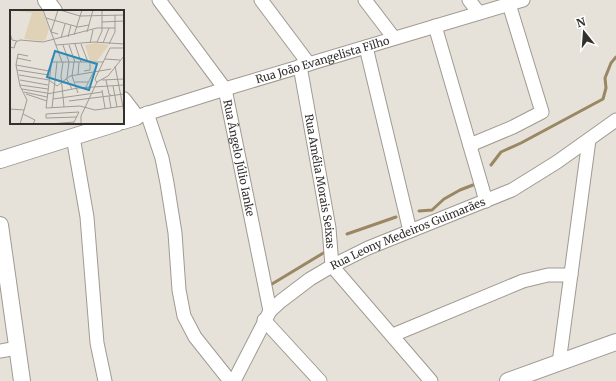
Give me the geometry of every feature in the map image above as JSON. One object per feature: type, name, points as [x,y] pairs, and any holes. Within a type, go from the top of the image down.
[{"type":"street","points":[[46,0],[53,10]]},
{"type":"street","name":"Rua Ângelo Júlio Ianke","points":[[159,0],[225,89],[267,316]]},
{"type":"street","name":"Rua Amélia Morais Seixas","points":[[261,0],[305,65],[329,228],[332,266],[393,335],[431,381]]},
{"type":"street","points":[[365,0],[394,38]]},
{"type":"street","points":[[469,0],[479,13]]},
{"type":"street","name":"Rua João Evangelista Filho","points":[[135,117],[523,0]]},
{"type":"street","points":[[470,145],[513,127],[542,112],[509,4]]},
{"type":"street","points":[[435,26],[486,201]]},
{"type":"street","points":[[366,47],[410,231]]},
{"type":"street","points":[[124,101],[162,158],[175,233],[179,290],[184,316],[196,337],[230,381]]},
{"type":"street","name":"Rua Leony Medeiros Guimarães","points":[[234,381],[267,316],[296,289],[332,266],[368,248],[486,201],[524,184],[616,120]]},
{"type":"street","points":[[0,160],[114,124]]},
{"type":"street","points":[[73,137],[87,217],[97,343],[105,381]]},
{"type":"street","points":[[559,363],[589,140]]},
{"type":"street","points":[[0,224],[4,290],[17,348],[22,381]]},
{"type":"street","points":[[393,335],[522,281],[548,275],[571,275]]},
{"type":"street","points":[[267,316],[320,381]]},
{"type":"street","points":[[508,381],[616,342]]},
{"type":"street","points":[[0,351],[17,348]]},
{"type":"waterway","points":[[491,165],[501,152],[521,143],[603,99],[606,88],[605,78],[611,63],[616,57]]},
{"type":"waterway","points":[[419,211],[432,210],[444,199],[473,185]]},
{"type":"waterway","points":[[347,234],[396,217]]},
{"type":"waterway","points":[[272,284],[325,252]]}]
